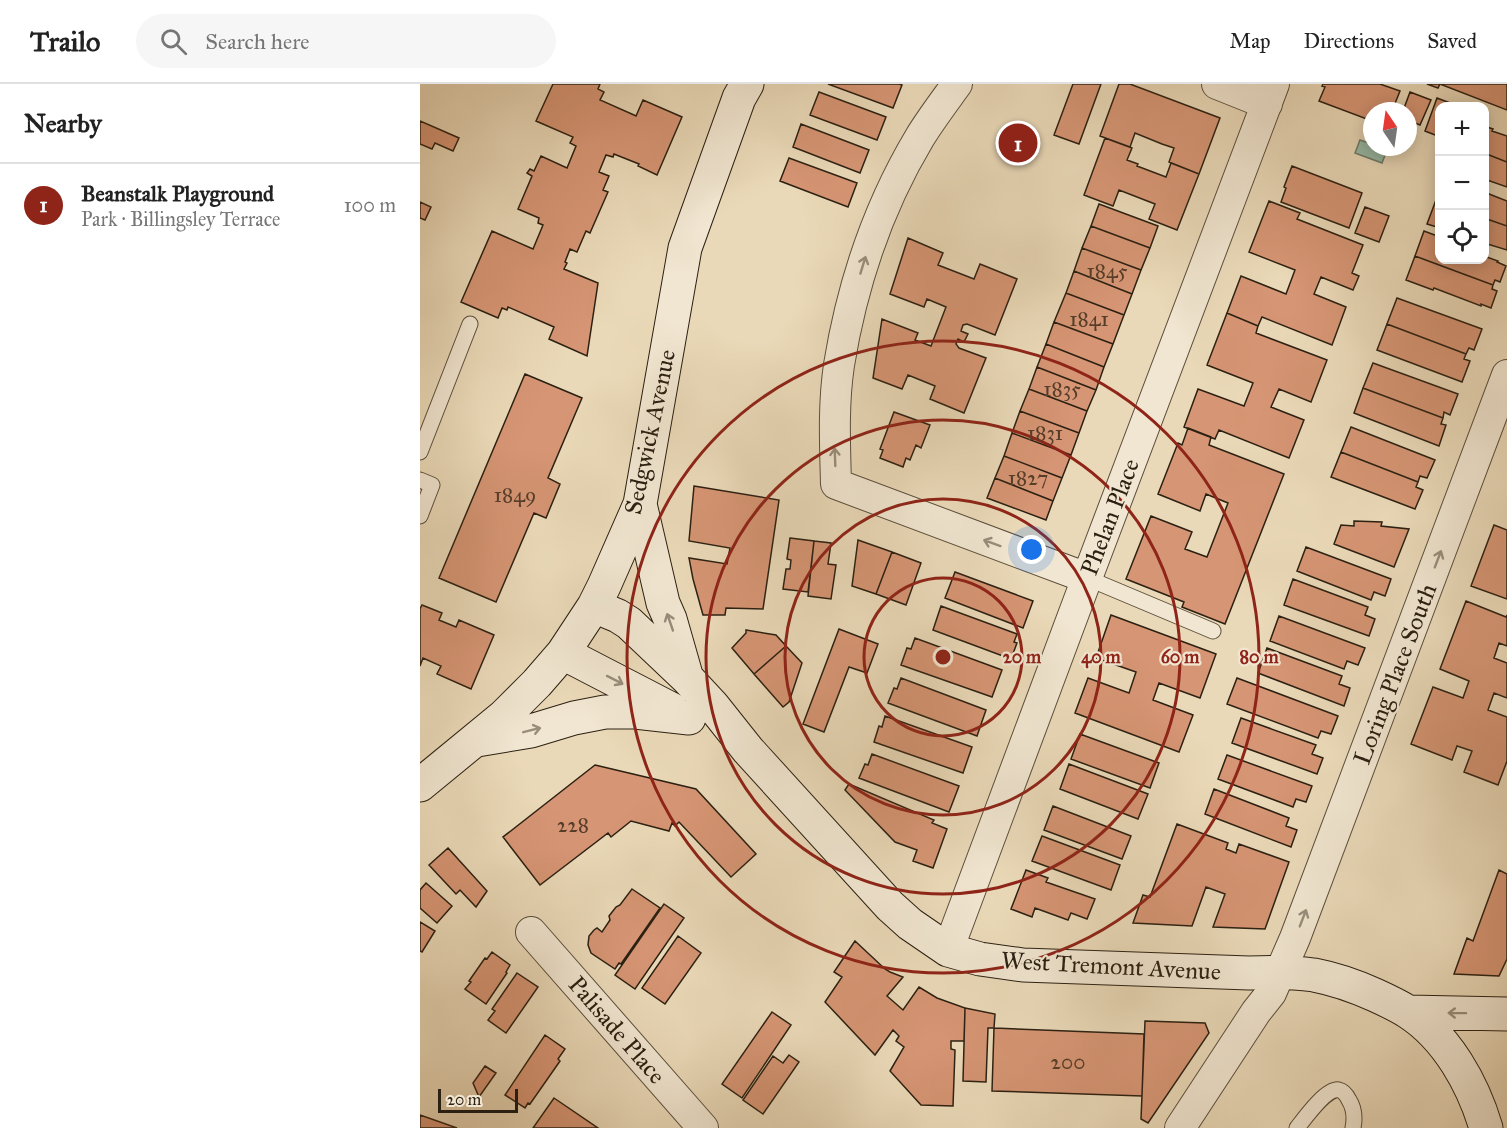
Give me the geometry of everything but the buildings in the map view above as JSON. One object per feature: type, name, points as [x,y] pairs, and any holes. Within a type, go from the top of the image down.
[{"type":"main road","name":"Sedgwick Avenue","points":[[420,785],[504,716],[537,684],[563,653],[594,606],[604,586],[640,504],[685,248],[739,98],[747,84]]},
{"type":"main road","points":[[640,504],[663,603],[687,678]]},
{"type":"main road","name":"West Tremont Avenue","points":[[594,606],[629,623],[687,678],[748,750],[890,906],[910,924],[948,950],[980,959],[1023,965],[1249,973],[1281,972],[1314,975],[1341,982],[1373,994],[1408,1012],[1428,1028],[1459,1066],[1473,1092],[1486,1128]]},
{"type":"main road","name":"West Tremont Avenue","points":[[563,653],[748,750]]},
{"type":"main road","points":[[475,740],[531,731],[574,718],[605,712],[635,712],[689,718]]},
{"type":"main road","points":[[1408,1012],[1507,1014]]},
{"type":"street","points":[[957,84],[921,136],[895,184],[870,240],[854,292],[839,367],[834,428],[836,484],[1087,578]]},
{"type":"street","points":[[1217,84],[1271,94]]},
{"type":"street","name":"Phelan Place","points":[[948,950],[1271,94]]},
{"type":"street","name":"Loring Place South","points":[[1180,1128],[1256,1012],[1271,993],[1281,972],[1507,375]]},
{"type":"street","name":"Palisade Place","points":[[531,932],[703,1128]]},
{"type":"lane","points":[[420,452],[470,324]]},
{"type":"lane","points":[[420,480],[432,485],[420,516]]},
{"type":"lane","points":[[1087,578],[1213,631]]},
{"type":"lane","points":[[1297,1128],[1320,1100],[1335,1090],[1341,1090],[1352,1105],[1353,1128]]},
{"type":"shaded area","points":[[1360,140],[1363,141],[1363,156],[1355,153]]},
{"type":"shaded area","points":[[1363,156],[1385,156],[1382,163]]},
{"type":"place","name":"Beanstalk Playground","points":[[1018,143]]}]
